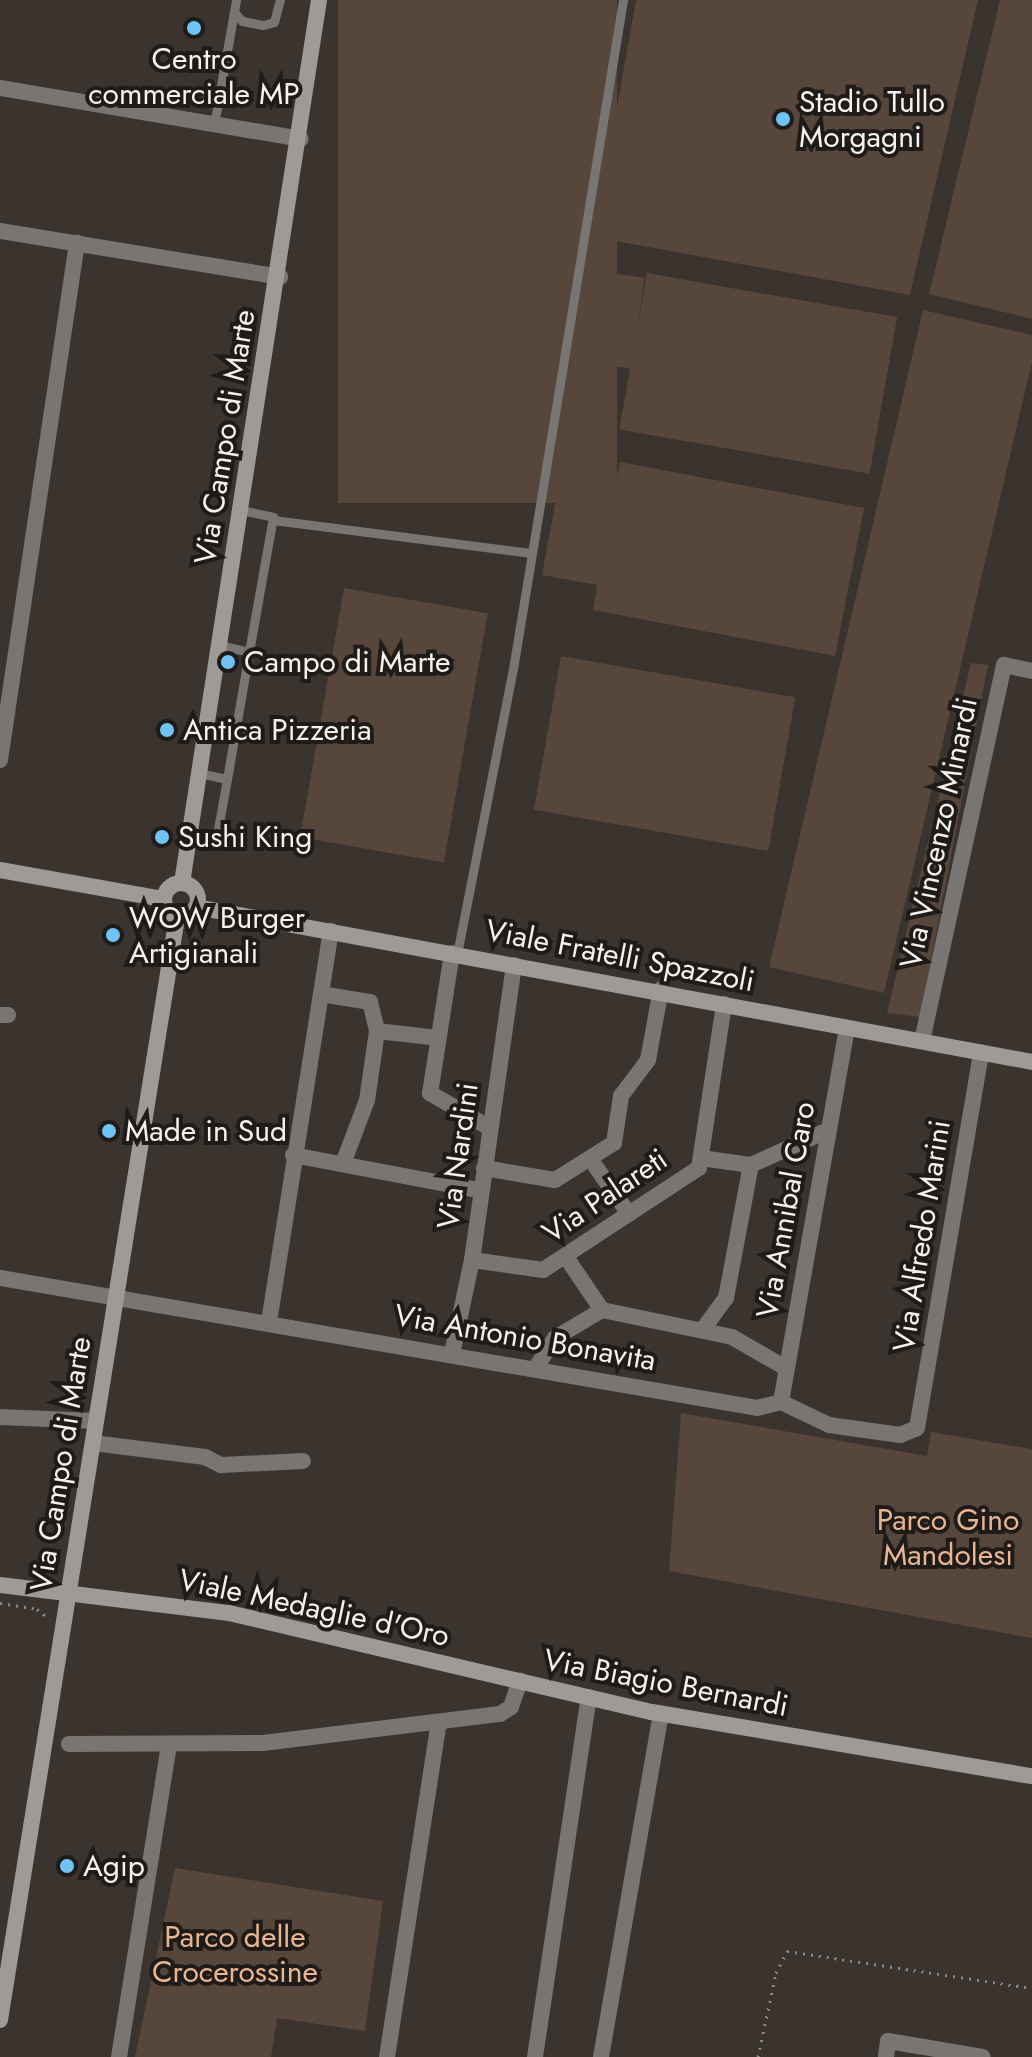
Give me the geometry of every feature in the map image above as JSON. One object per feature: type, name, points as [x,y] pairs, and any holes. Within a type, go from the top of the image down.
[{"type":"main road","name":"Via Campo di Marte","points":[[182,883],[280,277],[319,0]]},
{"type":"main road","points":[[0,870],[163,899],[177,917],[196,907],[196,892],[182,883],[171,886],[163,899]]},
{"type":"main road","name":"Viale Fratelli Spazzoli","points":[[196,907],[661,989],[724,1004],[1032,1062]]},
{"type":"main road","name":"Via Campo di Marte","points":[[0,2020],[177,917]]},
{"type":"main road","name":"Viale Medaglie d'Oro","points":[[0,1585],[229,1613],[520,1681]]},
{"type":"main road","name":"Via Biagio Bernardi","points":[[520,1681],[661,1714],[1032,1776]]},
{"type":"street","points":[[0,88],[301,139]]},
{"type":"street","points":[[0,231],[280,277]]},
{"type":"street","points":[[0,760],[77,243]]},
{"type":"street","name":"Via Vincenzo Minardi","points":[[922,1041],[1004,665],[1032,671]]},
{"type":"street","points":[[269,1322],[293,1155],[331,931]]},
{"type":"street","points":[[455,953],[430,1093],[490,1128]]},
{"type":"street","name":"Via Nardini","points":[[452,1354],[472,1260],[479,1190],[514,965]]},
{"type":"street","points":[[484,1168],[555,1180],[614,1143],[621,1096],[648,1060],[661,989]]},
{"type":"street","points":[[321,994],[370,1002],[377,1031],[367,1100],[344,1161]]},
{"type":"street","name":"Via Palareti","points":[[472,1260],[543,1270],[699,1168],[724,1004]]},
{"type":"street","name":"Via Annibal Caro","points":[[781,1402],[847,1028]]},
{"type":"street","points":[[377,1031],[438,1038]]},
{"type":"street","name":"Via Alfredo Marini","points":[[781,1402],[806,1418],[829,1425],[900,1435],[917,1428],[981,1052]]},
{"type":"street","points":[[701,1158],[751,1165],[828,1130]]},
{"type":"street","points":[[293,1155],[344,1161],[479,1190]]},
{"type":"street","points":[[591,1160],[629,1214]]},
{"type":"street","points":[[704,1328],[726,1298],[751,1165]]},
{"type":"street","points":[[566,1257],[602,1310]]},
{"type":"street","name":"Via Antonio Bonavita","points":[[0,1278],[757,1408],[781,1402]]},
{"type":"street","points":[[535,1369],[555,1338],[602,1310],[704,1328],[732,1337],[786,1368]]},
{"type":"street","points":[[0,1417],[96,1421]]},
{"type":"street","points":[[93,1443],[205,1457],[221,1465],[303,1461]]},
{"type":"street","name":"Via Biagio Bernardi","points":[[69,1744],[263,1743],[439,1723],[506,1712],[520,1681]]},
{"type":"street","points":[[535,2057],[589,1697]]},
{"type":"street","points":[[601,2057],[661,1714]]},
{"type":"street","points":[[387,2057],[439,1723]]},
{"type":"street","points":[[119,2057],[169,1744]]},
{"type":"street","points":[[886,2057],[888,2041],[983,2057]]},
{"type":"lane","points":[[214,125],[236,0]]},
{"type":"lane","points":[[234,12],[242,21],[263,25],[274,22],[280,0]]},
{"type":"lane","points":[[455,953],[531,553],[623,0]]},
{"type":"lane","points":[[241,510],[273,520],[531,553]]},
{"type":"lane","points":[[189,837],[216,840],[273,520]]},
{"type":"lane","points":[[219,645],[249,652]]},
{"type":"lane","points":[[199,773],[227,779]]},
{"type":"path","points":[[0,1603],[37,1609],[46,1614],[50,1625],[64,1627]]},
{"type":"path","points":[[758,2057],[776,1973],[787,1951],[1032,1988]]},
{"type":"green space","points":[[338,0],[617,0],[617,503],[338,503]]},
{"type":"green space","name":"Stadio Tullo Morgagni","points":[[636,0],[978,0],[910,295],[594,237]]},
{"type":"green space","points":[[1000,0],[1032,0],[1032,319],[929,294]]},
{"type":"green space","points":[[597,271],[645,278],[632,369],[584,362]]},
{"type":"green space","points":[[647,273],[897,317],[870,474],[619,430]]},
{"type":"green space","points":[[923,310],[1032,335],[1032,362],[884,993],[769,967]]},
{"type":"green space","points":[[620,462],[864,508],[835,656],[593,610],[597,585],[542,575],[559,483],[614,491]]},
{"type":"green space","points":[[344,588],[488,613],[444,863],[300,837]]},
{"type":"green space","points":[[561,656],[795,697],[768,851],[534,810]]},
{"type":"green space","points":[[971,663],[988,665],[920,1017],[887,1013]]},
{"type":"green space","name":"Parco Gino Mandolesi","points":[[681,1413],[927,1456],[931,1432],[1032,1449],[1032,1638],[669,1571]]},
{"type":"green space","name":"Parco delle Crocerossine","points":[[175,1868],[383,1901],[365,2031],[277,2018],[271,2057],[135,2057]]},
{"type":"place","name":"Centro commerciale MP","points":[[194,28]]},
{"type":"place","name":"Stadio Tullo Morgagni","points":[[783,119]]},
{"type":"place","name":"Campo di Marte","points":[[228,662]]},
{"type":"place","name":"Antica Pizzeria","points":[[167,730]]},
{"type":"place","name":"Sushi King","points":[[162,837]]},
{"type":"place","name":"WOW Burger Artigianali","points":[[113,935]]},
{"type":"place","name":"Made in Sud","points":[[109,1131]]},
{"type":"place","name":"Agip","points":[[67,1866]]}]
